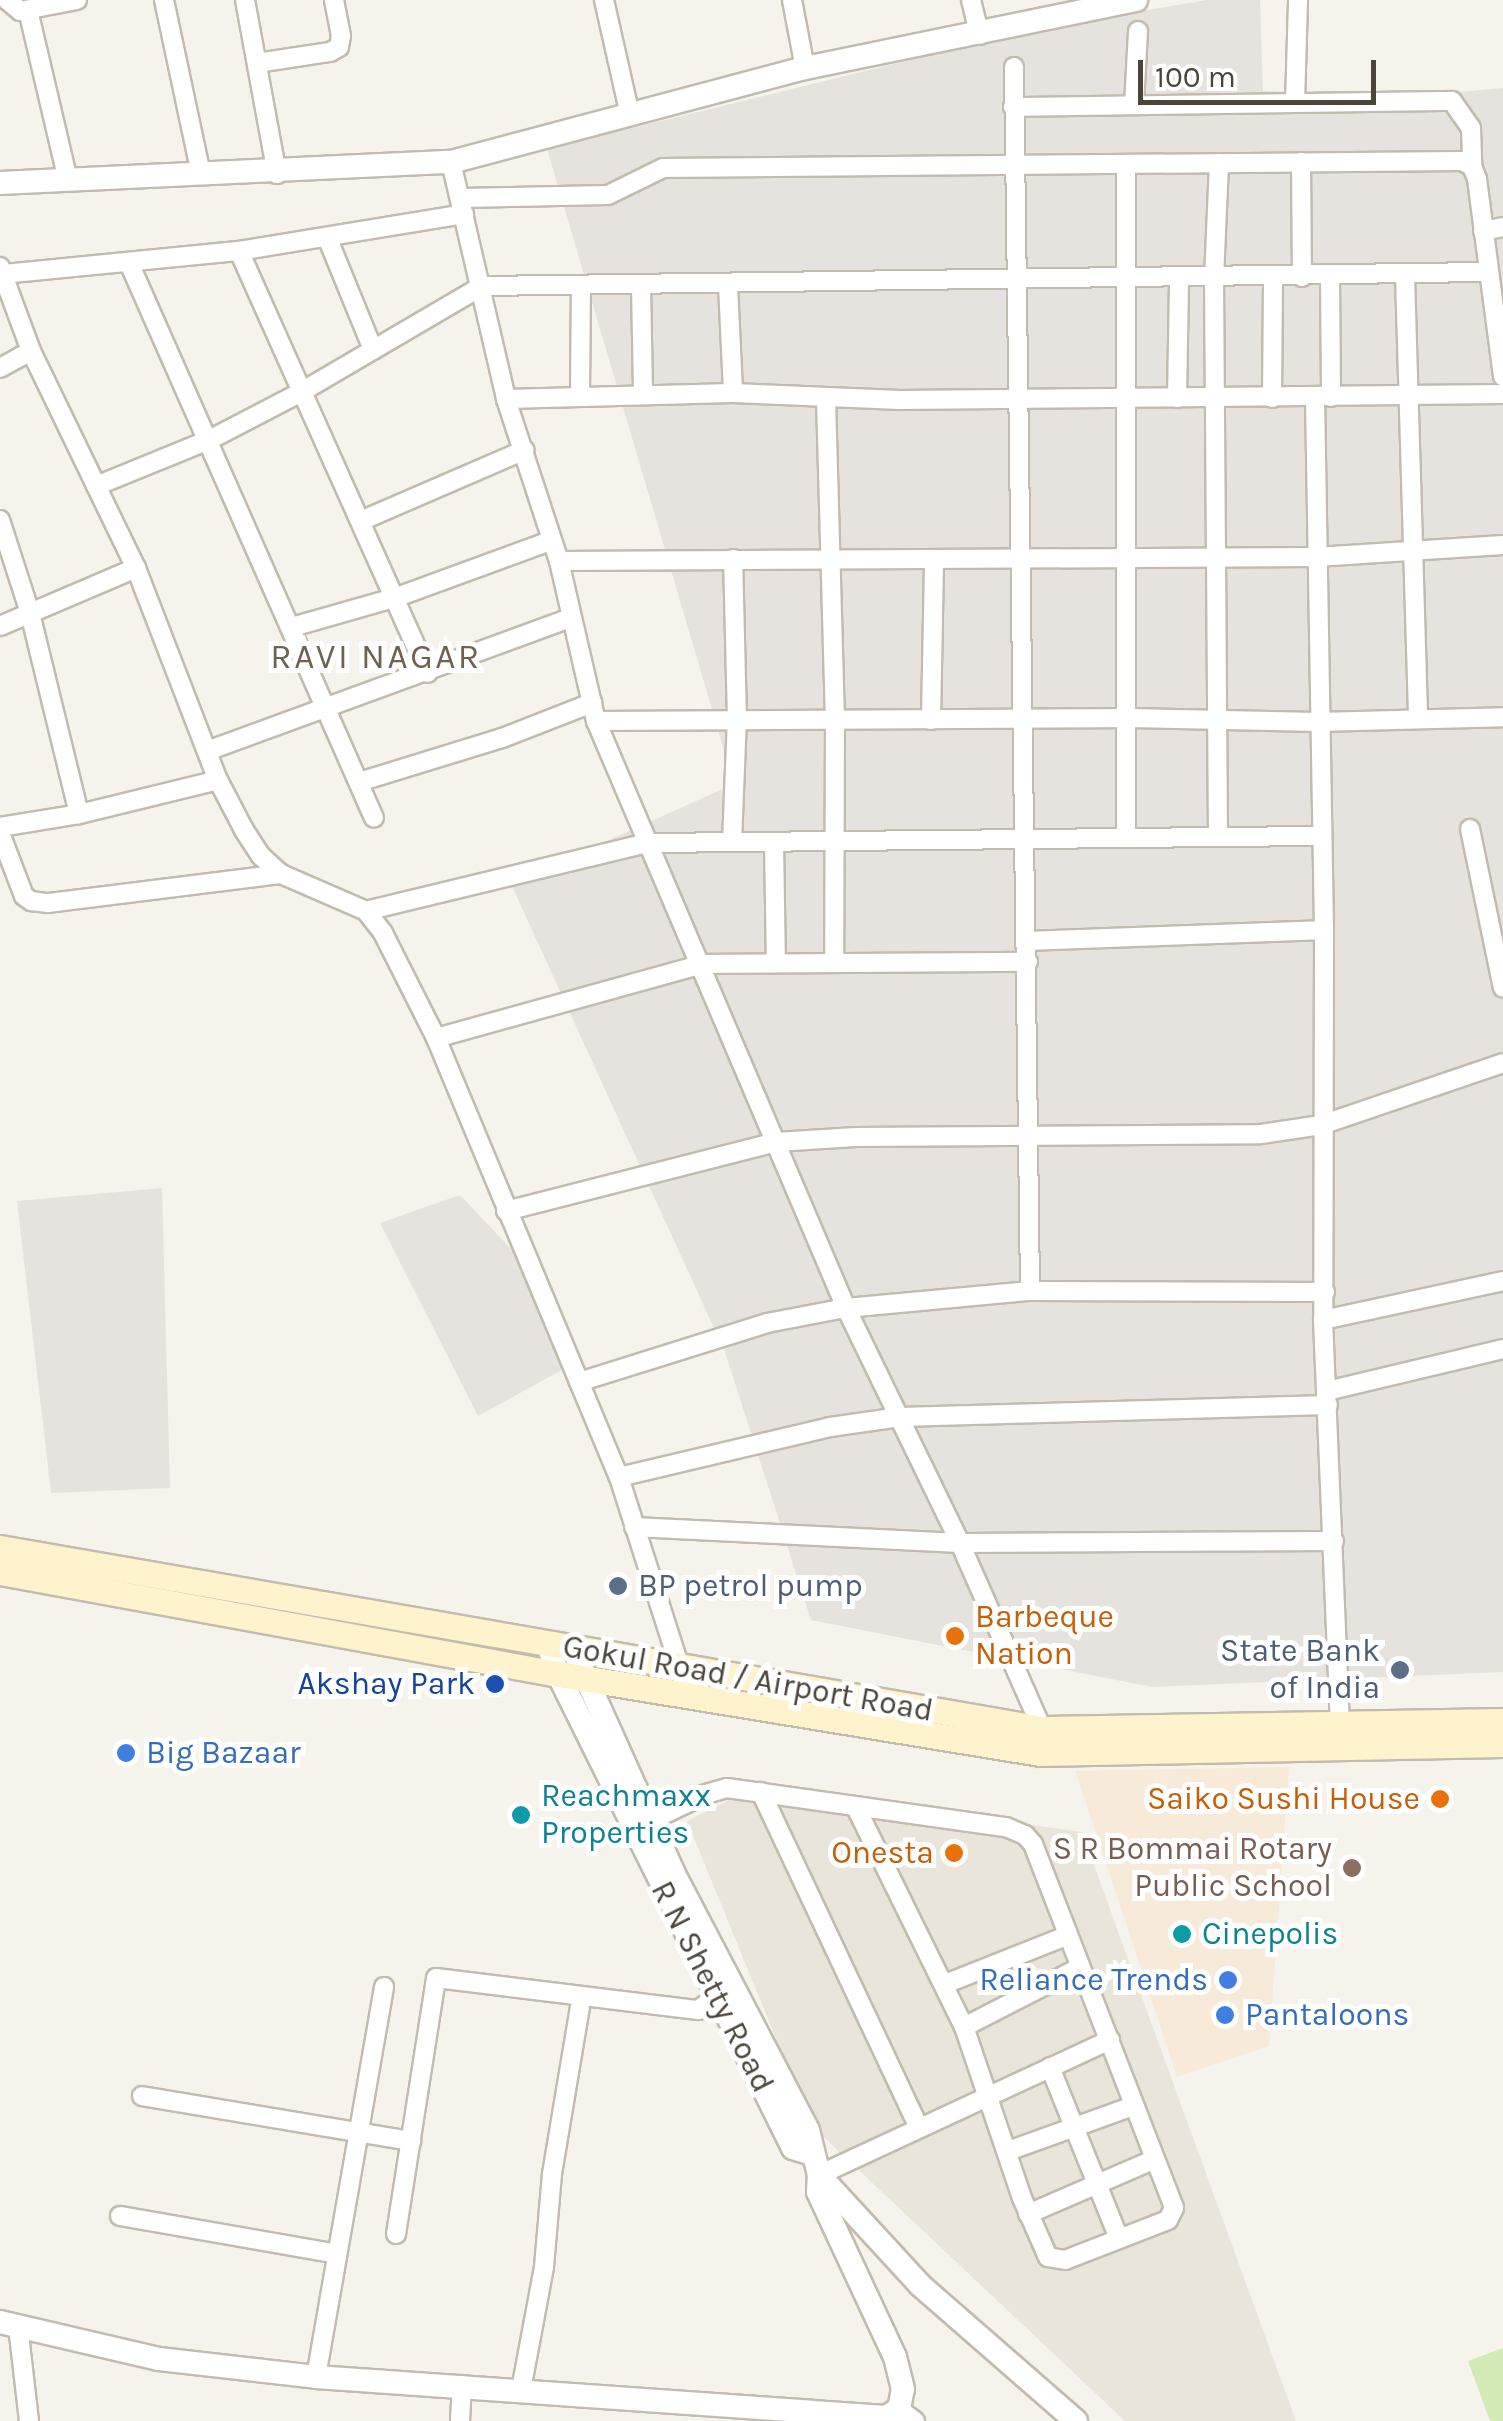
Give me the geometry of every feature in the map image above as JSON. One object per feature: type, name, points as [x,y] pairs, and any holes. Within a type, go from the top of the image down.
[{"type":"main road","name":"Gokul Road / Airport Road","points":[[0,1548],[1042,1730],[1340,1736],[1503,1744]]},
{"type":"main road","name":"Gokul Road / Airport Road","points":[[0,1572],[571,1675],[1040,1753],[1340,1736],[1503,1721]]},
{"type":"street","points":[[3,0],[20,11],[77,0]]},
{"type":"street","points":[[164,0],[200,174]]},
{"type":"street","points":[[245,0],[277,174]]},
{"type":"street","points":[[257,63],[330,52],[338,47],[342,36],[334,0]]},
{"type":"street","points":[[792,0],[805,68]]},
{"type":"street","points":[[971,0],[980,34]]},
{"type":"street","points":[[0,184],[277,174],[451,162],[805,68],[1136,0]]},
{"type":"street","points":[[1294,103],[1298,0]]},
{"type":"street","points":[[611,2],[630,115]]},
{"type":"street","points":[[28,10],[68,180]]},
{"type":"street","points":[[1134,105],[1138,31]]},
{"type":"street","points":[[1014,67],[1013,278],[1023,556],[1030,1291]]},
{"type":"street","points":[[1014,107],[1452,101],[1472,128],[1472,166],[1502,367]]},
{"type":"street","points":[[688,1693],[620,1477],[436,1038],[382,933],[366,912],[281,874],[260,856],[218,780],[136,568],[31,351],[2,270],[130,265],[327,237],[462,206],[608,195],[618,193],[652,169],[663,168],[1453,160],[1472,166]]},
{"type":"street","points":[[451,162],[506,399],[558,561],[594,712],[846,1308],[960,1543],[1042,1730]]},
{"type":"street","points":[[1301,162],[1302,277]]},
{"type":"street","points":[[1218,837],[1214,278],[1219,163]]},
{"type":"street","points":[[1126,164],[1126,838]]},
{"type":"street","points":[[1483,231],[1503,227]]},
{"type":"street","points":[[327,237],[373,350]]},
{"type":"street","points":[[239,251],[428,672]]},
{"type":"street","points":[[130,265],[374,818]]},
{"type":"street","points":[[96,486],[209,440],[303,391],[482,286],[1488,272]]},
{"type":"street","points":[[1405,276],[1418,720]]},
{"type":"street","points":[[1272,398],[1273,277]]},
{"type":"street","points":[[1330,277],[1316,557],[1324,930],[1323,1320],[1340,1736]]},
{"type":"street","points":[[1178,278],[1178,398]]},
{"type":"street","points":[[728,285],[734,393]]},
{"type":"street","points":[[580,394],[581,286]]},
{"type":"street","points":[[641,286],[643,395]]},
{"type":"street","points":[[0,368],[31,351]]},
{"type":"street","points":[[506,399],[580,394],[734,393],[826,399],[1503,394]]},
{"type":"street","points":[[826,399],[835,720],[834,962]]},
{"type":"street","points":[[363,520],[525,450]]},
{"type":"street","points":[[0,520],[30,614],[79,814]]},
{"type":"street","points":[[292,627],[397,597],[550,541]]},
{"type":"street","points":[[558,561],[1316,557],[1503,546]]},
{"type":"street","points":[[732,842],[737,720],[733,559]]},
{"type":"street","points":[[930,720],[934,560]]},
{"type":"street","points":[[0,626],[136,568]]},
{"type":"street","points":[[207,752],[572,618]]},
{"type":"street","points":[[358,782],[594,712],[737,720],[1129,718],[1318,722],[1503,717]]},
{"type":"street","points":[[218,780],[0,830],[24,896],[48,903],[281,874]]},
{"type":"street","points":[[1470,829],[1503,988]]},
{"type":"street","points":[[366,912],[648,843],[1322,836]]},
{"type":"street","points":[[774,842],[776,963]]},
{"type":"street","points":[[1028,941],[1324,930]]},
{"type":"street","points":[[436,1038],[702,964],[1028,962]]},
{"type":"street","points":[[506,1211],[776,1142],[856,1137],[1261,1134],[1321,1125],[1503,1063]]},
{"type":"street","points":[[1323,1320],[1503,1281]]},
{"type":"street","points":[[579,1382],[767,1324],[846,1308],[1030,1291],[1325,1292]]},
{"type":"street","points":[[620,1477],[830,1427],[900,1417],[1328,1398],[1503,1349]]},
{"type":"street","points":[[634,1527],[960,1543],[1334,1541]]},
{"type":"street","name":"R N Shetty Road","points":[[560,1647],[735,2016],[793,2148],[815,2164],[920,2285],[1076,2421]]},
{"type":"street","points":[[639,1811],[717,1790],[761,1792],[857,1810],[1006,1827],[1025,1835],[1033,1844],[1110,2040],[1174,2215],[1056,2262],[1044,2251],[964,2026],[857,1810]]},
{"type":"street","points":[[761,1792],[920,2128]]},
{"type":"street","points":[[945,1984],[1066,1936]]},
{"type":"street","points":[[964,2026],[1080,1968]]},
{"type":"street","points":[[396,2234],[436,1978],[698,2010],[723,1992]]},
{"type":"street","points":[[316,2377],[384,1988]]},
{"type":"street","points":[[520,2390],[544,2267],[552,2174],[580,2008]]},
{"type":"street","points":[[29,2421],[9,2324],[159,2359],[316,2377],[462,2384],[787,2416],[873,2419],[907,2415],[895,2357],[818,2192],[815,2164],[920,2128],[1110,2040]]},
{"type":"street","points":[[1050,2067],[1119,2240]]},
{"type":"street","points":[[142,2096],[411,2141]]},
{"type":"street","points":[[1008,2150],[1134,2106]]},
{"type":"street","points":[[1028,2214],[1155,2159]]},
{"type":"street","points":[[120,2216],[337,2254]]},
{"type":"street","points":[[460,2421],[462,2384]]},
{"type":"shaded area","points":[[1207,0],[1260,0],[1263,91],[1415,96],[1503,88],[1503,1672],[1152,1687],[811,1620],[725,1352],[511,884],[734,784],[547,149],[1036,29]]},
{"type":"shaded area","points":[[162,1188],[170,1488],[51,1493],[17,1201]]},
{"type":"shaded area","points":[[460,1195],[514,1252],[562,1370],[478,1416],[380,1223]]},
{"type":"shaded area","points":[[1289,1767],[1269,2046],[1177,2077],[1075,1771]]},
{"type":"shaded area","points":[[738,1784],[1082,1832],[1296,2421],[1125,2421],[812,2126],[687,1821],[731,1799]]},
{"type":"green space","points":[[1503,2348],[1503,2421],[1490,2421],[1468,2361]]},
{"type":"place","name":"BP petrol pump","points":[[618,1586]]},
{"type":"place","name":"Barbeque Nation","points":[[955,1636]]},
{"type":"place","name":"State Bank of India","points":[[1400,1670]]},
{"type":"place","name":"Akshay Park","points":[[495,1684]]},
{"type":"place","name":"Big Bazaar","points":[[126,1753]]},
{"type":"place","name":"Saiko Sushi House","points":[[1440,1799]]},
{"type":"place","name":"Reachmaxx Properties","points":[[521,1815]]},
{"type":"place","name":"Onesta","points":[[954,1853]]},
{"type":"place","name":"S R Bommai Rotary Public School","points":[[1352,1868]]},
{"type":"place","name":"Cinepolis","points":[[1182,1934]]},
{"type":"place","name":"Reliance Trends","points":[[1228,1980]]},
{"type":"place","name":"Pantaloons","points":[[1225,2015]]},
{"type":"district","name":"RAVI NAGAR","points":[[376,657]]}]
